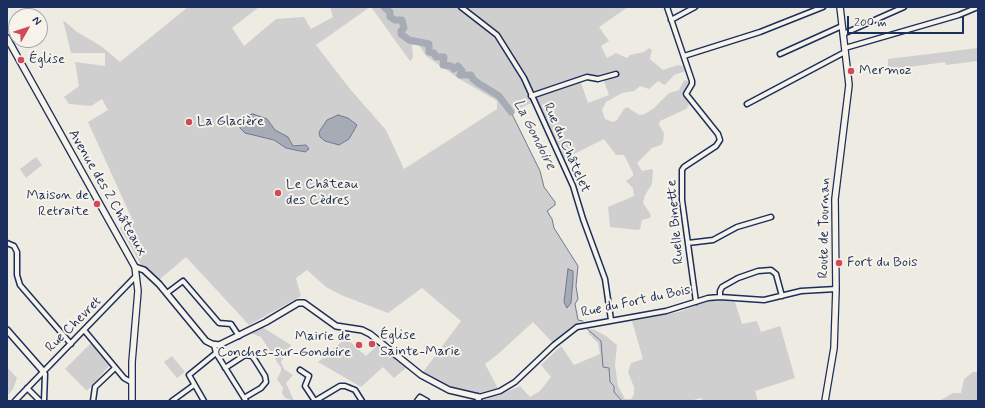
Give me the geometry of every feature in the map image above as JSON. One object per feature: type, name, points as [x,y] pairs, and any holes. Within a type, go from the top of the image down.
[{"type":"main road","name":"Route de Tournan","points":[[824,401],[834,348],[836,289],[835,199],[848,92],[840,7]]},
{"type":"main road","name":"Avenue des 2 Châteaux","points":[[7,38],[135,268],[138,291],[131,382],[133,399]]},
{"type":"street","name":"Rue du Châtelet","points":[[461,7],[497,36],[521,74],[573,186],[583,219],[605,279],[611,320]]},
{"type":"street","name":"Ruelle Binette","points":[[667,7],[692,81],[686,94],[718,134],[720,140],[716,146],[684,167],[682,170],[682,200],[696,302]]},
{"type":"street","points":[[671,20],[695,7]]},
{"type":"street","points":[[684,56],[760,32],[823,7]]},
{"type":"street","points":[[843,34],[904,7]]},
{"type":"street","points":[[747,104],[845,50],[959,15],[978,7]]},
{"type":"street","points":[[780,54],[842,26]]},
{"type":"street","points":[[531,96],[587,77],[598,79],[616,74]]},
{"type":"street","points":[[688,243],[713,240],[737,227],[771,217]]},
{"type":"street","points":[[7,243],[14,246],[17,252],[17,274],[20,285],[71,344]]},
{"type":"street","points":[[135,268],[144,270],[168,293],[206,340],[214,345],[216,353],[225,368],[245,399],[261,388],[266,382],[265,376],[252,356],[245,355],[225,368]]},
{"type":"street","points":[[720,297],[722,287],[738,278],[758,271],[771,270],[776,274],[782,296]]},
{"type":"street","name":"Rue Chevret","points":[[15,401],[136,276]]},
{"type":"street","points":[[168,293],[183,281],[220,323],[231,324],[239,336]]},
{"type":"street","name":"Rue du Fort du Bois","points":[[214,345],[219,345],[239,336],[298,303],[304,303],[330,324],[343,328],[362,330],[378,338],[421,375],[437,384],[449,390],[479,399],[500,391],[515,382],[570,331],[577,327],[666,311],[720,297],[756,300],[801,291],[836,289]]},
{"type":"street","points":[[7,330],[45,374],[44,401]]},
{"type":"street","points":[[84,330],[124,378],[131,382]]},
{"type":"street","points":[[204,401],[189,375],[216,353]]},
{"type":"street","points":[[93,401],[95,387],[115,368]]},
{"type":"street","points":[[300,370],[309,376],[305,386],[315,401],[340,386],[345,386],[355,390],[362,401]]},
{"type":"street","points":[[172,401],[194,385]]},
{"type":"street","points":[[26,388],[40,401]]},
{"type":"street","points":[[417,401],[420,397],[427,401]]},
{"type":"shaded area","points":[[188,7],[259,7],[232,28],[244,46],[276,19],[304,17],[311,29],[333,17],[330,7],[370,7],[316,45],[350,89],[386,130],[404,169],[497,109],[497,101],[458,78],[426,56],[419,45],[412,45],[413,58],[410,61],[371,7],[628,7],[599,27],[609,41],[601,46],[607,58],[616,53],[627,58],[630,55],[644,52],[649,48],[652,50],[650,59],[663,70],[678,65],[683,66],[686,71],[674,75],[665,85],[658,81],[649,89],[640,86],[634,91],[622,93],[606,102],[602,110],[605,119],[613,122],[617,120],[627,107],[639,115],[645,114],[654,108],[669,93],[679,90],[684,80],[688,81],[689,84],[685,95],[689,105],[686,109],[660,121],[659,125],[664,133],[663,142],[661,145],[652,148],[637,163],[642,171],[653,170],[652,184],[645,195],[643,203],[651,215],[650,218],[642,220],[640,229],[638,230],[610,227],[608,207],[634,196],[633,188],[626,181],[633,176],[633,173],[624,155],[616,155],[604,139],[564,159],[536,101],[511,112],[540,171],[544,187],[555,202],[555,205],[548,211],[554,228],[578,266],[576,286],[578,299],[575,304],[578,320],[583,321],[572,326],[553,343],[533,322],[485,364],[501,394],[520,386],[530,397],[540,391],[551,377],[541,365],[561,346],[574,365],[600,354],[598,343],[588,333],[590,329],[595,330],[606,336],[617,345],[615,365],[618,386],[625,399],[631,399],[634,395],[634,387],[628,372],[631,363],[643,359],[632,321],[679,312],[704,302],[721,300],[735,302],[742,324],[757,321],[761,332],[780,326],[795,378],[755,391],[758,401],[703,401],[701,398],[690,401],[480,401],[480,394],[451,388],[423,372],[461,321],[422,288],[388,313],[341,295],[326,287],[307,270],[296,278],[301,296],[249,325],[186,257],[159,280],[143,268],[120,228],[132,219],[88,122],[108,110],[102,99],[91,106],[69,104],[64,97],[79,86],[75,62],[105,66],[105,53],[71,53],[63,20],[77,32],[101,46],[120,62]],"holes":[[[587,75],[602,76],[609,95],[588,103],[579,77]]]},
{"type":"shaded area","points":[[978,48],[978,61],[946,65],[945,62],[888,70],[888,59]]},
{"type":"shaded area","points":[[253,114],[267,119],[275,130],[288,137],[293,146],[306,145],[309,149],[305,152],[286,148],[274,140],[245,133],[240,128],[240,120]]},
{"type":"shaded area","points":[[338,115],[348,118],[357,125],[349,139],[339,145],[325,141],[320,137],[319,132],[327,120]]},
{"type":"shaded area","points":[[36,157],[42,165],[26,178],[20,169]]},
{"type":"shaded area","points":[[568,269],[573,271],[573,279],[571,303],[567,308],[564,302]]},
{"type":"shaded area","points":[[262,327],[291,345],[281,362],[284,369],[293,375],[286,383],[294,401],[285,398],[282,393],[283,388],[277,379],[281,368],[261,337],[253,334],[252,332]]},
{"type":"shaded area","points":[[346,338],[366,356],[379,344],[407,367],[394,378],[383,367],[361,387],[318,362]]},
{"type":"shaded area","points":[[91,343],[110,365],[87,391],[65,369]]},
{"type":"shaded area","points":[[172,356],[185,372],[177,378],[164,362]]},
{"type":"shaded area","points":[[7,367],[17,378],[13,389],[7,396]]},
{"type":"shaded area","points":[[973,372],[978,372],[978,401],[939,401],[953,393],[961,393],[964,379]]},
{"type":"waterway","name":"La Gondoire","points":[[384,7],[390,12],[390,17],[395,20],[402,20],[404,28],[401,31],[401,34],[409,40],[429,44],[429,52],[434,53],[436,57],[444,57],[443,65],[451,66],[454,69],[458,66],[462,71],[460,75],[471,75],[478,83],[499,96],[511,112]]},
{"type":"waterway","name":"La Gondoire","points":[[511,112],[540,171],[544,187],[555,202],[555,205],[547,211],[552,219],[554,228],[578,266],[576,286],[578,299],[575,304],[578,320],[583,321]]},
{"type":"waterway","name":"La Gondoire","points":[[586,328],[601,341],[603,367],[609,368],[610,382],[614,386],[614,392],[622,401]]},
{"type":"place","name":"Église","points":[[21,60]]},
{"type":"place","name":"Mermoz","points":[[851,71]]},
{"type":"place","name":"La Glacière","points":[[189,122]]},
{"type":"place","name":"Le Château des Cèdres","points":[[278,193]]},
{"type":"place","name":"Maison de Retraite","points":[[97,204]]},
{"type":"place","name":"Fort du Bois","points":[[839,263]]},
{"type":"place","name":"Église Sainte-Marie","points":[[372,344]]},
{"type":"place","name":"Mairie de Conches-sur-Gondoire","points":[[359,345]]}]
